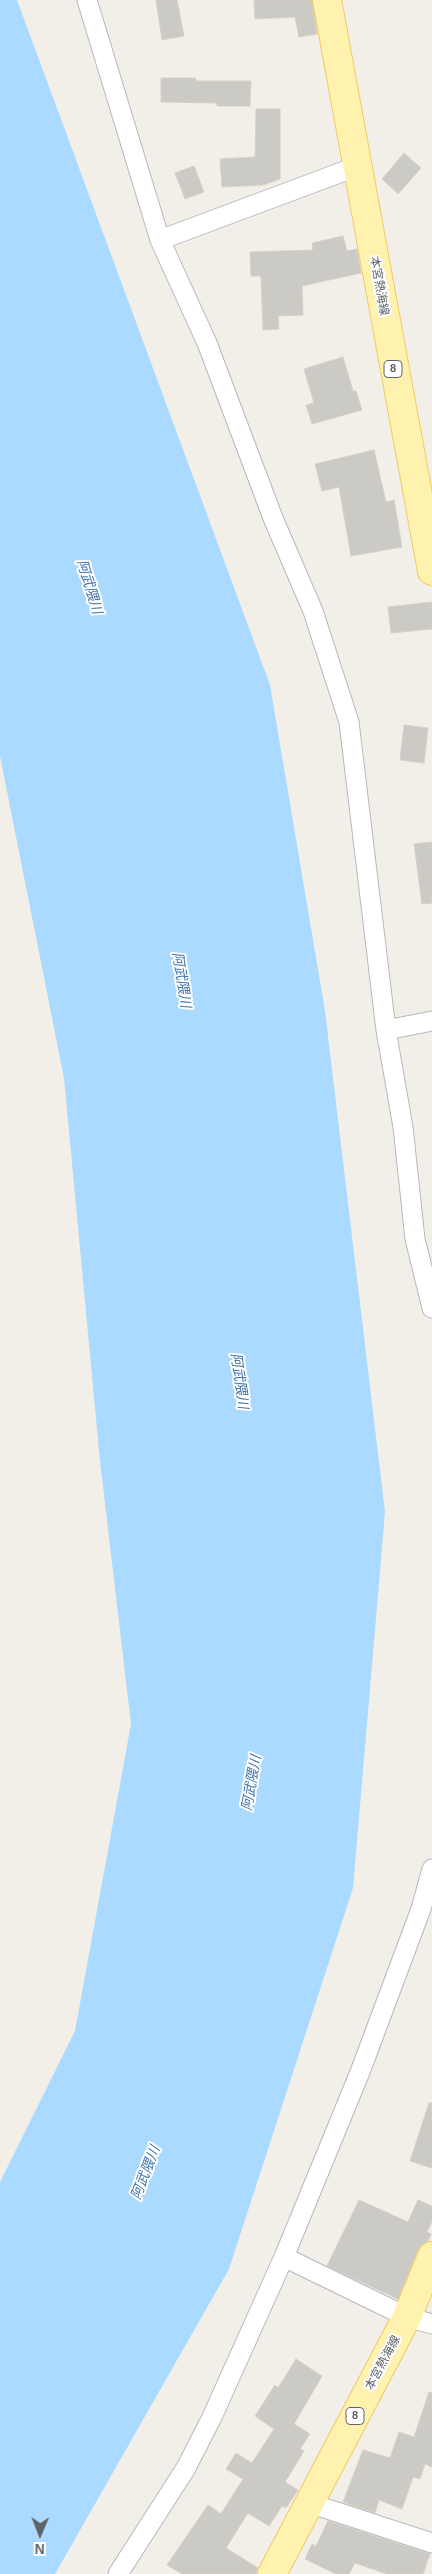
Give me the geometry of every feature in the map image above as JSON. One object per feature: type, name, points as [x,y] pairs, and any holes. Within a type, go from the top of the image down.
[{"type":"main road","name":"本宮熱海線","points":[[327,0],[432,571]]},
{"type":"main road","name":"本宮熱海線","points":[[272,2574],[309,2502],[420,2320],[432,2256]]},
{"type":"street","points":[[87,0],[160,240],[207,344],[273,518],[312,611],[349,722],[386,1030],[403,1127],[415,1239],[432,1308]]},
{"type":"street","points":[[160,240],[358,166]]},
{"type":"street","points":[[386,1030],[432,1021]]},
{"type":"street","points":[[118,2574],[186,2468],[212,2418],[284,2257],[360,2072],[421,1908],[432,1869]]},
{"type":"street","points":[[284,2257],[420,2320]]},
{"type":"street","points":[[309,2502],[432,2543]]},
{"type":"water","name":"阿武隈川","points":[[0,0],[17,0],[270,685],[325,1011],[385,1512],[353,1888],[229,2269],[55,2574],[0,2574],[0,2182],[75,2031],[131,1724],[100,1461],[64,1078],[0,756]]},
{"type":"building","points":[[156,0],[177,0],[184,36],[162,40]]},
{"type":"building","points":[[254,0],[312,0],[317,34],[299,37],[295,17],[255,19]]},
{"type":"building","points":[[161,78],[196,78],[196,81],[251,81],[250,106],[217,106],[217,103],[161,102]]},
{"type":"building","points":[[256,109],[280,109],[280,179],[263,185],[222,187],[220,159],[255,157]]},
{"type":"building","points":[[404,153],[421,168],[398,194],[382,179]]},
{"type":"building","points":[[194,166],[204,192],[185,199],[175,173]]},
{"type":"building","points":[[343,236],[347,251],[357,249],[361,273],[302,286],[303,315],[278,316],[279,329],[263,330],[261,276],[251,276],[250,252],[313,250],[312,243]]},
{"type":"building","points":[[343,357],[353,391],[356,391],[362,410],[312,424],[306,405],[314,403],[304,369]]},
{"type":"building","points":[[374,450],[386,502],[394,500],[402,547],[351,556],[339,487],[322,491],[315,464]]},
{"type":"building","points":[[432,602],[432,629],[391,633],[388,607]]},
{"type":"building","points":[[404,725],[428,728],[424,763],[400,760]]},
{"type":"building","points":[[432,842],[432,903],[422,904],[414,844]]},
{"type":"building","points":[[429,2103],[432,2103],[432,2168],[410,2161]]},
{"type":"building","points":[[359,2200],[408,2222],[418,2200],[432,2206],[432,2221],[427,2232],[431,2234],[428,2241],[418,2250],[398,2299],[327,2266]]},
{"type":"building","points":[[296,2359],[322,2376],[294,2424],[310,2434],[300,2449],[304,2451],[285,2482],[298,2490],[286,2508],[282,2506],[269,2526],[248,2513],[226,2548],[258,2568],[256,2574],[182,2574],[167,2565],[208,2505],[221,2514],[243,2479],[226,2469],[236,2453],[252,2463],[274,2429],[255,2416],[275,2385],[278,2388]]},
{"type":"building","points":[[429,2392],[432,2393],[432,2467],[425,2464],[420,2479],[413,2477],[402,2509],[379,2500],[375,2513],[343,2502],[363,2450],[390,2458],[399,2432],[414,2437]]},
{"type":"building","points":[[328,2521],[430,2554],[423,2574],[387,2574],[355,2563],[349,2574],[336,2574],[305,2559],[312,2544],[316,2546]]}]
